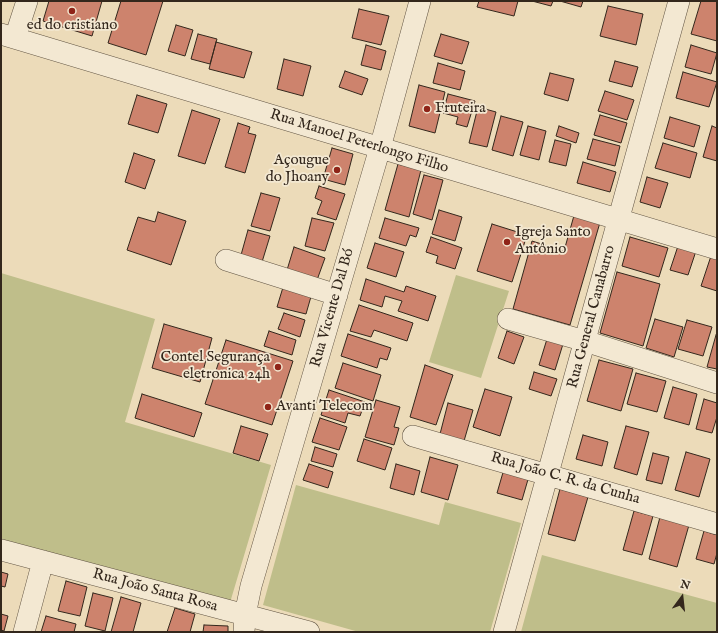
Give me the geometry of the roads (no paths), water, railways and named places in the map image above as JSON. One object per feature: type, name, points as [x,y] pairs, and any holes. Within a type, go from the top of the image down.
[{"type":"street","points":[[8,36],[27,1]]},
{"type":"street","name":"Rua Vicente Dal Bó","points":[[245,624],[251,586],[380,148],[420,1]]},
{"type":"street","name":"Rua General Canabarro","points":[[504,632],[679,1]]},
{"type":"street","name":"Rua Manoel Peterlongo Filho","points":[[8,36],[717,249]]},
{"type":"street","points":[[226,260],[337,295]]},
{"type":"street","points":[[508,319],[585,341],[717,383]]},
{"type":"street","name":"Rua João C. R. da Cunha","points":[[413,436],[717,524]]},
{"type":"street","name":"Rua João Santa Rosa","points":[[1,550],[245,624],[309,632]]},
{"type":"street","points":[[24,632],[43,562]]},
{"type":"place","name":"ed do cristiano","points":[[72,11]]},
{"type":"place","name":"Fruteira","points":[[427,109]]},
{"type":"place","name":"Açougue do Jhoany","points":[[337,170]]},
{"type":"place","name":"Igreja Santo Antônio","points":[[507,242]]},
{"type":"place","name":"Contel Segurança eletronica 24h","points":[[278,367]]},
{"type":"place","name":"Avanti Telecom","points":[[268,407]]}]
